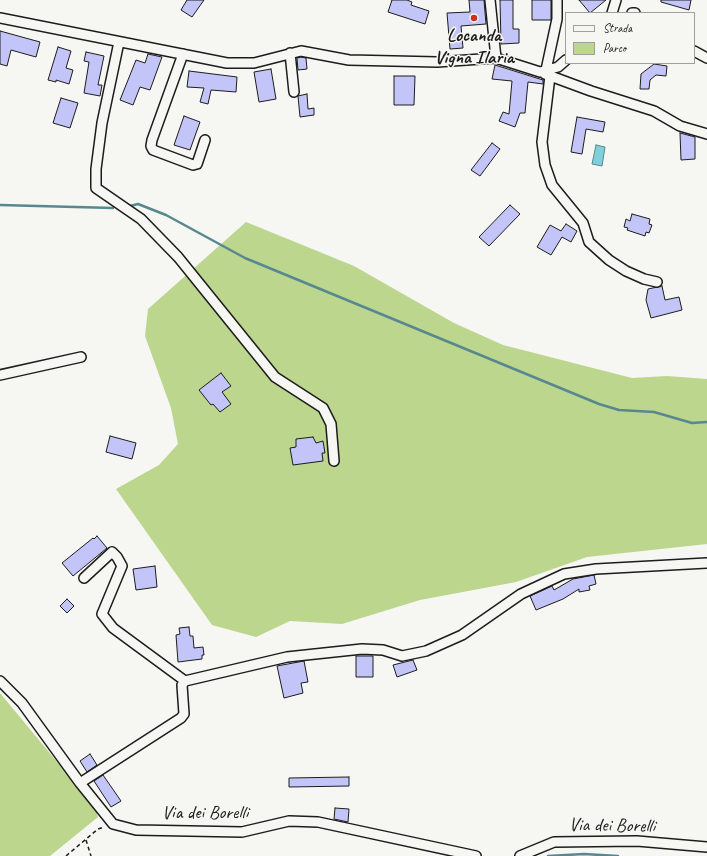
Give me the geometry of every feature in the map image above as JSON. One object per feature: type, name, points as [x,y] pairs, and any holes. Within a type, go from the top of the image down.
[{"type":"street","points":[[490,0],[496,58]]},
{"type":"street","points":[[557,0],[557,19],[545,73],[542,142],[545,165],[552,185],[583,223],[589,242],[609,260],[626,271],[644,279],[657,282]]},
{"type":"street","points":[[612,12],[616,0]]},
{"type":"street","points":[[0,18],[227,63],[254,63],[301,51],[349,60],[437,62],[496,58],[545,73],[654,111],[680,126],[707,134]]},
{"type":"street","points":[[119,42],[102,123],[96,169],[96,188],[141,218],[173,252],[275,377],[323,408],[331,424],[334,461]]},
{"type":"street","points":[[695,52],[707,58]]},
{"type":"street","points":[[290,53],[294,92]]},
{"type":"street","points":[[183,54],[151,146],[153,150],[193,165],[197,164],[205,140]]},
{"type":"street","points":[[545,73],[558,67],[565,61]]},
{"type":"street","points":[[0,375],[81,357]]},
{"type":"street","points":[[84,578],[112,552],[117,557],[122,566],[102,614],[113,628],[185,681]]},
{"type":"street","points":[[80,783],[181,718],[184,714],[182,685],[185,681],[288,657],[362,649],[382,650],[402,656],[426,651],[462,635],[521,594],[564,574],[596,569],[707,563]]},
{"type":"street","points":[[0,681],[22,703],[80,783],[113,824]]},
{"type":"street","name":"Via dei Borelli","points":[[113,824],[136,830],[242,832],[289,821],[318,822],[476,856]]},
{"type":"street","name":"Via dei Borelli","points":[[520,856],[554,842],[637,841],[707,848]]},
{"type":"path","points":[[466,37],[493,34]]},
{"type":"path","points":[[66,856],[98,829],[113,824]]},
{"type":"path","points":[[86,840],[91,856]]},
{"type":"green space","points":[[246,222],[354,266],[454,323],[503,345],[632,378],[667,376],[707,379],[707,544],[587,557],[516,582],[420,600],[342,624],[290,621],[256,637],[212,625],[116,489],[159,465],[178,444],[171,408],[145,336],[148,309]]},
{"type":"green space","points":[[0,693],[96,809],[98,817],[50,856],[0,856]]},
{"type":"water","points":[[596,145],[605,147],[602,166],[592,164]]},
{"type":"building","points":[[187,0],[204,0],[192,17],[181,10]]},
{"type":"building","points":[[392,0],[407,0],[412,2],[411,5],[429,11],[425,24],[388,12]]},
{"type":"building","points":[[469,0],[484,0],[486,24],[461,26],[463,48],[450,49],[447,13],[470,12]]},
{"type":"building","points":[[500,0],[513,0],[513,29],[519,29],[519,43],[501,44]]},
{"type":"building","points":[[532,0],[551,0],[551,20],[532,20]]},
{"type":"building","points":[[579,0],[606,0],[591,12],[589,12]]},
{"type":"building","points":[[661,0],[691,0],[689,10],[661,2]]},
{"type":"building","points":[[0,31],[40,42],[36,57],[11,50],[7,66],[0,64]]},
{"type":"building","points":[[58,47],[71,51],[66,68],[73,70],[69,84],[56,80],[56,82],[48,80]]},
{"type":"building","points":[[86,52],[104,56],[98,85],[102,85],[100,96],[84,93],[89,62],[84,61]]},
{"type":"building","points":[[148,54],[162,57],[150,90],[140,87],[133,105],[120,100],[136,60],[145,63]]},
{"type":"building","points":[[297,58],[306,58],[307,69],[298,70]]},
{"type":"building","points":[[654,64],[667,66],[666,76],[656,75],[650,80],[649,89],[640,89],[641,74]]},
{"type":"building","points":[[495,65],[543,80],[543,84],[528,82],[525,113],[520,113],[515,127],[499,121],[503,112],[509,114],[512,81],[492,79]]},
{"type":"building","points":[[271,69],[276,99],[259,102],[254,72]]},
{"type":"building","points":[[189,71],[237,77],[236,92],[211,90],[208,104],[200,102],[204,88],[187,87]]},
{"type":"building","points":[[394,76],[415,76],[414,105],[394,105]]},
{"type":"building","points":[[307,94],[308,109],[314,108],[314,115],[300,117],[298,96]]},
{"type":"building","points":[[61,98],[78,103],[70,128],[53,123]]},
{"type":"building","points":[[184,116],[200,122],[190,150],[174,145]]},
{"type":"building","points":[[577,117],[605,122],[603,132],[586,129],[582,154],[571,152]]},
{"type":"building","points":[[680,133],[695,137],[695,159],[681,160]]},
{"type":"building","points":[[492,143],[500,149],[480,176],[471,170]]},
{"type":"building","points":[[510,205],[520,214],[489,246],[479,237]]},
{"type":"building","points":[[632,214],[650,219],[649,224],[652,225],[649,233],[646,232],[645,236],[627,230],[628,228],[624,227],[626,219],[630,221]]},
{"type":"building","points":[[566,224],[577,231],[571,242],[562,237],[551,255],[537,247],[550,225],[561,231]]},
{"type":"building","points":[[662,286],[665,300],[679,297],[682,310],[651,318],[646,300],[648,289]]},
{"type":"building","points":[[221,373],[231,386],[222,392],[231,404],[220,412],[213,404],[211,405],[199,390]]},
{"type":"building","points":[[110,436],[136,443],[132,459],[106,452]]},
{"type":"building","points":[[313,437],[316,443],[323,441],[325,453],[322,453],[323,461],[293,465],[290,448],[296,447],[296,439]]},
{"type":"building","points":[[97,536],[107,548],[73,576],[62,563]]},
{"type":"building","points":[[155,566],[157,587],[136,590],[133,569]]},
{"type":"building","points":[[594,575],[596,584],[589,586],[590,590],[579,592],[579,589],[563,599],[536,610],[530,596],[552,586],[554,590],[573,579]]},
{"type":"building","points":[[67,599],[74,606],[67,613],[60,606]]},
{"type":"building","points":[[189,627],[190,636],[193,636],[194,648],[203,647],[204,655],[202,655],[202,659],[178,662],[176,635],[180,634],[179,628]]},
{"type":"building","points":[[356,656],[373,656],[373,677],[356,677]]},
{"type":"building","points":[[413,660],[417,670],[397,677],[393,665]]},
{"type":"building","points":[[304,661],[308,682],[301,683],[303,693],[284,698],[277,666]]},
{"type":"building","points":[[90,754],[97,765],[87,772],[80,761]]},
{"type":"building","points":[[103,775],[121,801],[111,807],[94,781]]},
{"type":"building","points":[[349,777],[349,786],[289,787],[289,778]]},
{"type":"building","points":[[335,808],[349,809],[348,822],[334,819]]},
{"type":"waterway","points":[[130,206],[138,204],[166,215],[245,258],[599,404],[619,410],[654,412],[692,423],[707,422]]},
{"type":"waterway","points":[[0,205],[113,208]]},
{"type":"waterway","points":[[548,856],[584,854],[618,856]]},
{"type":"place","name":"Locanda Vigna Ilaria","points":[[474,18]]}]
